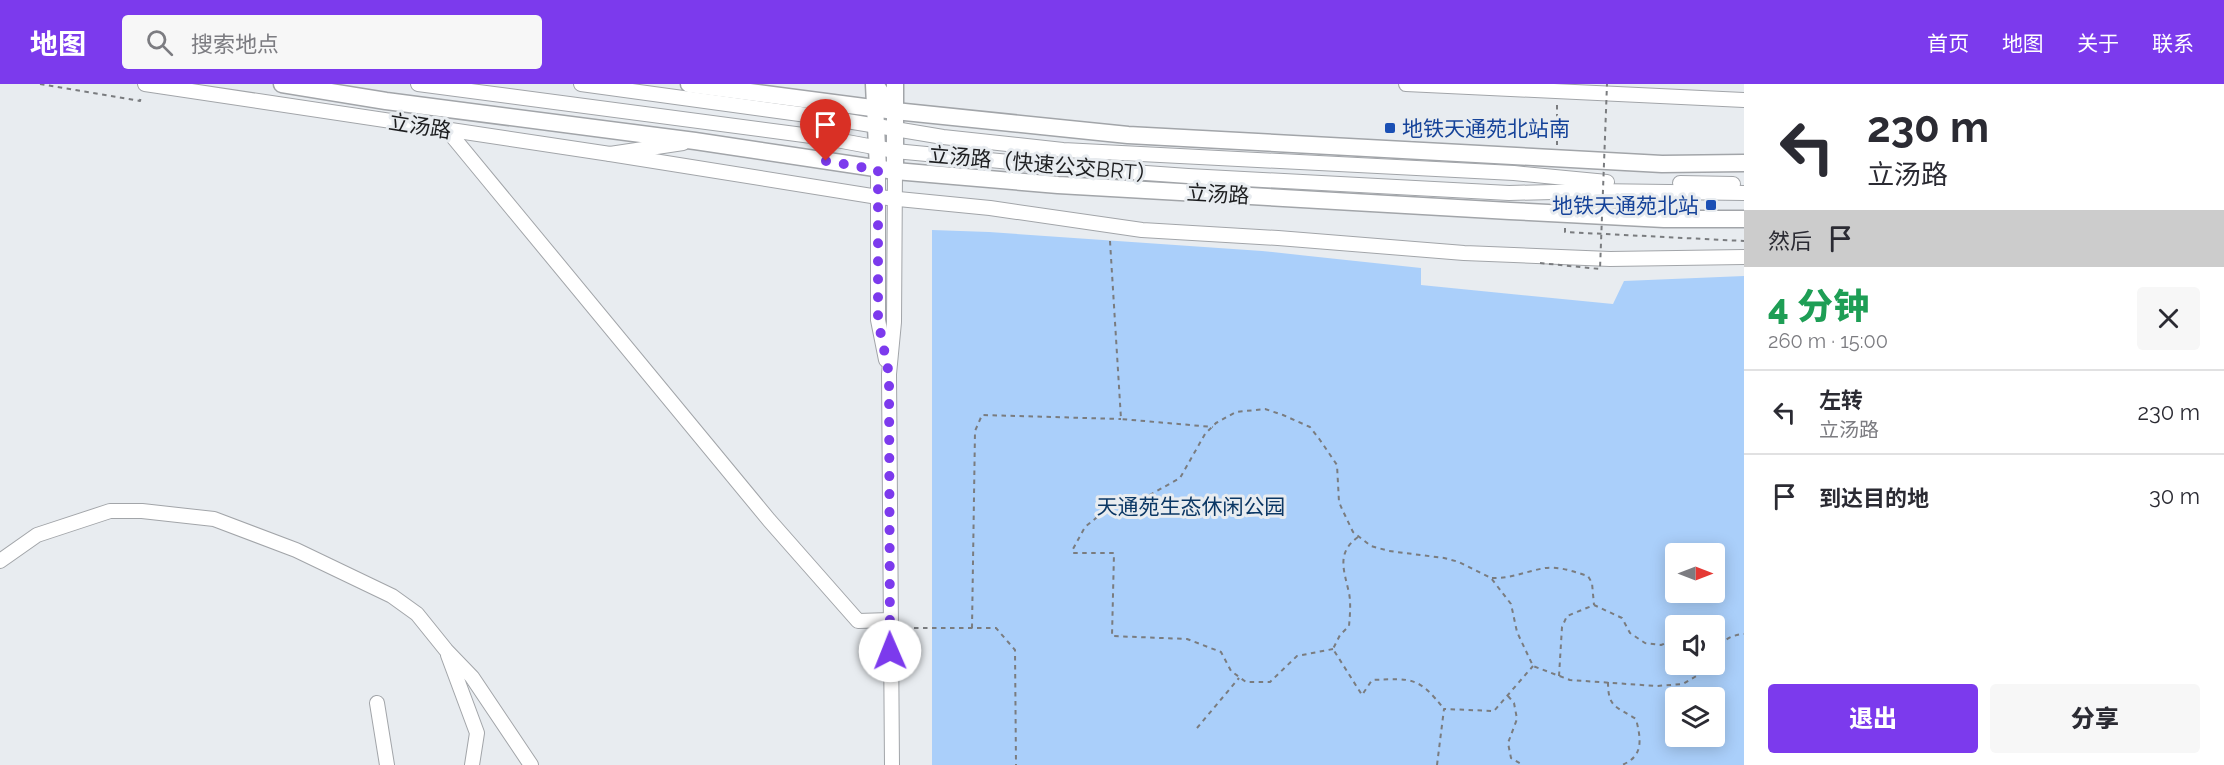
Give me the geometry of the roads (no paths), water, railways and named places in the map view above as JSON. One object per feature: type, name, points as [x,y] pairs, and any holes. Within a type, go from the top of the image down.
[{"type":"main road","name":"立汤路","points":[[282,84],[886,170],[1070,186],[1498,211],[1664,219],[1744,219]]},
{"type":"main road","points":[[689,84],[895,111],[1128,135],[1662,164],[1744,163]]},
{"type":"main road","points":[[875,84],[876,127],[886,150],[886,170]]},
{"type":"main road","points":[[886,150],[895,131],[895,84]]},
{"type":"street","name":"立汤路（快速公交BRT）","points":[[418,84],[826,138],[886,150],[1062,167],[1188,177],[1509,193],[1593,191],[1744,193]]},
{"type":"street","name":"立汤路（快速公交BRT）","points":[[581,84],[829,118],[895,131],[1063,150],[1502,173],[1594,182],[1744,184]]},
{"type":"street","points":[[875,84],[895,111]]},
{"type":"street","points":[[1406,84],[1561,88],[1744,100]]},
{"type":"street","name":"立汤路","points":[[143,88],[610,154],[695,141]]},
{"type":"street","points":[[448,131],[769,520],[858,621],[890,625]]},
{"type":"street","points":[[610,154],[894,200],[990,208],[1142,230],[1464,253],[1610,259],[1744,258]]},
{"type":"street","points":[[886,170],[878,197],[878,320],[889,374]]},
{"type":"street","points":[[886,170],[894,200],[894,322],[889,374],[891,765]]},
{"type":"street","points":[[0,561],[37,535],[110,511],[142,511],[214,519],[296,550],[392,596],[417,614],[446,650],[472,677],[531,765]]},
{"type":"street","points":[[446,650],[477,733],[472,765]]},
{"type":"street","points":[[377,703],[387,765]]},
{"type":"place","name":"地铁天通苑北站南","points":[[1390,128]]},
{"type":"place","name":"地铁天通苑北站","points":[[1711,205]]},
{"type":"park label","name":"天通苑生态休闲公园","points":[[1191,506]]}]
